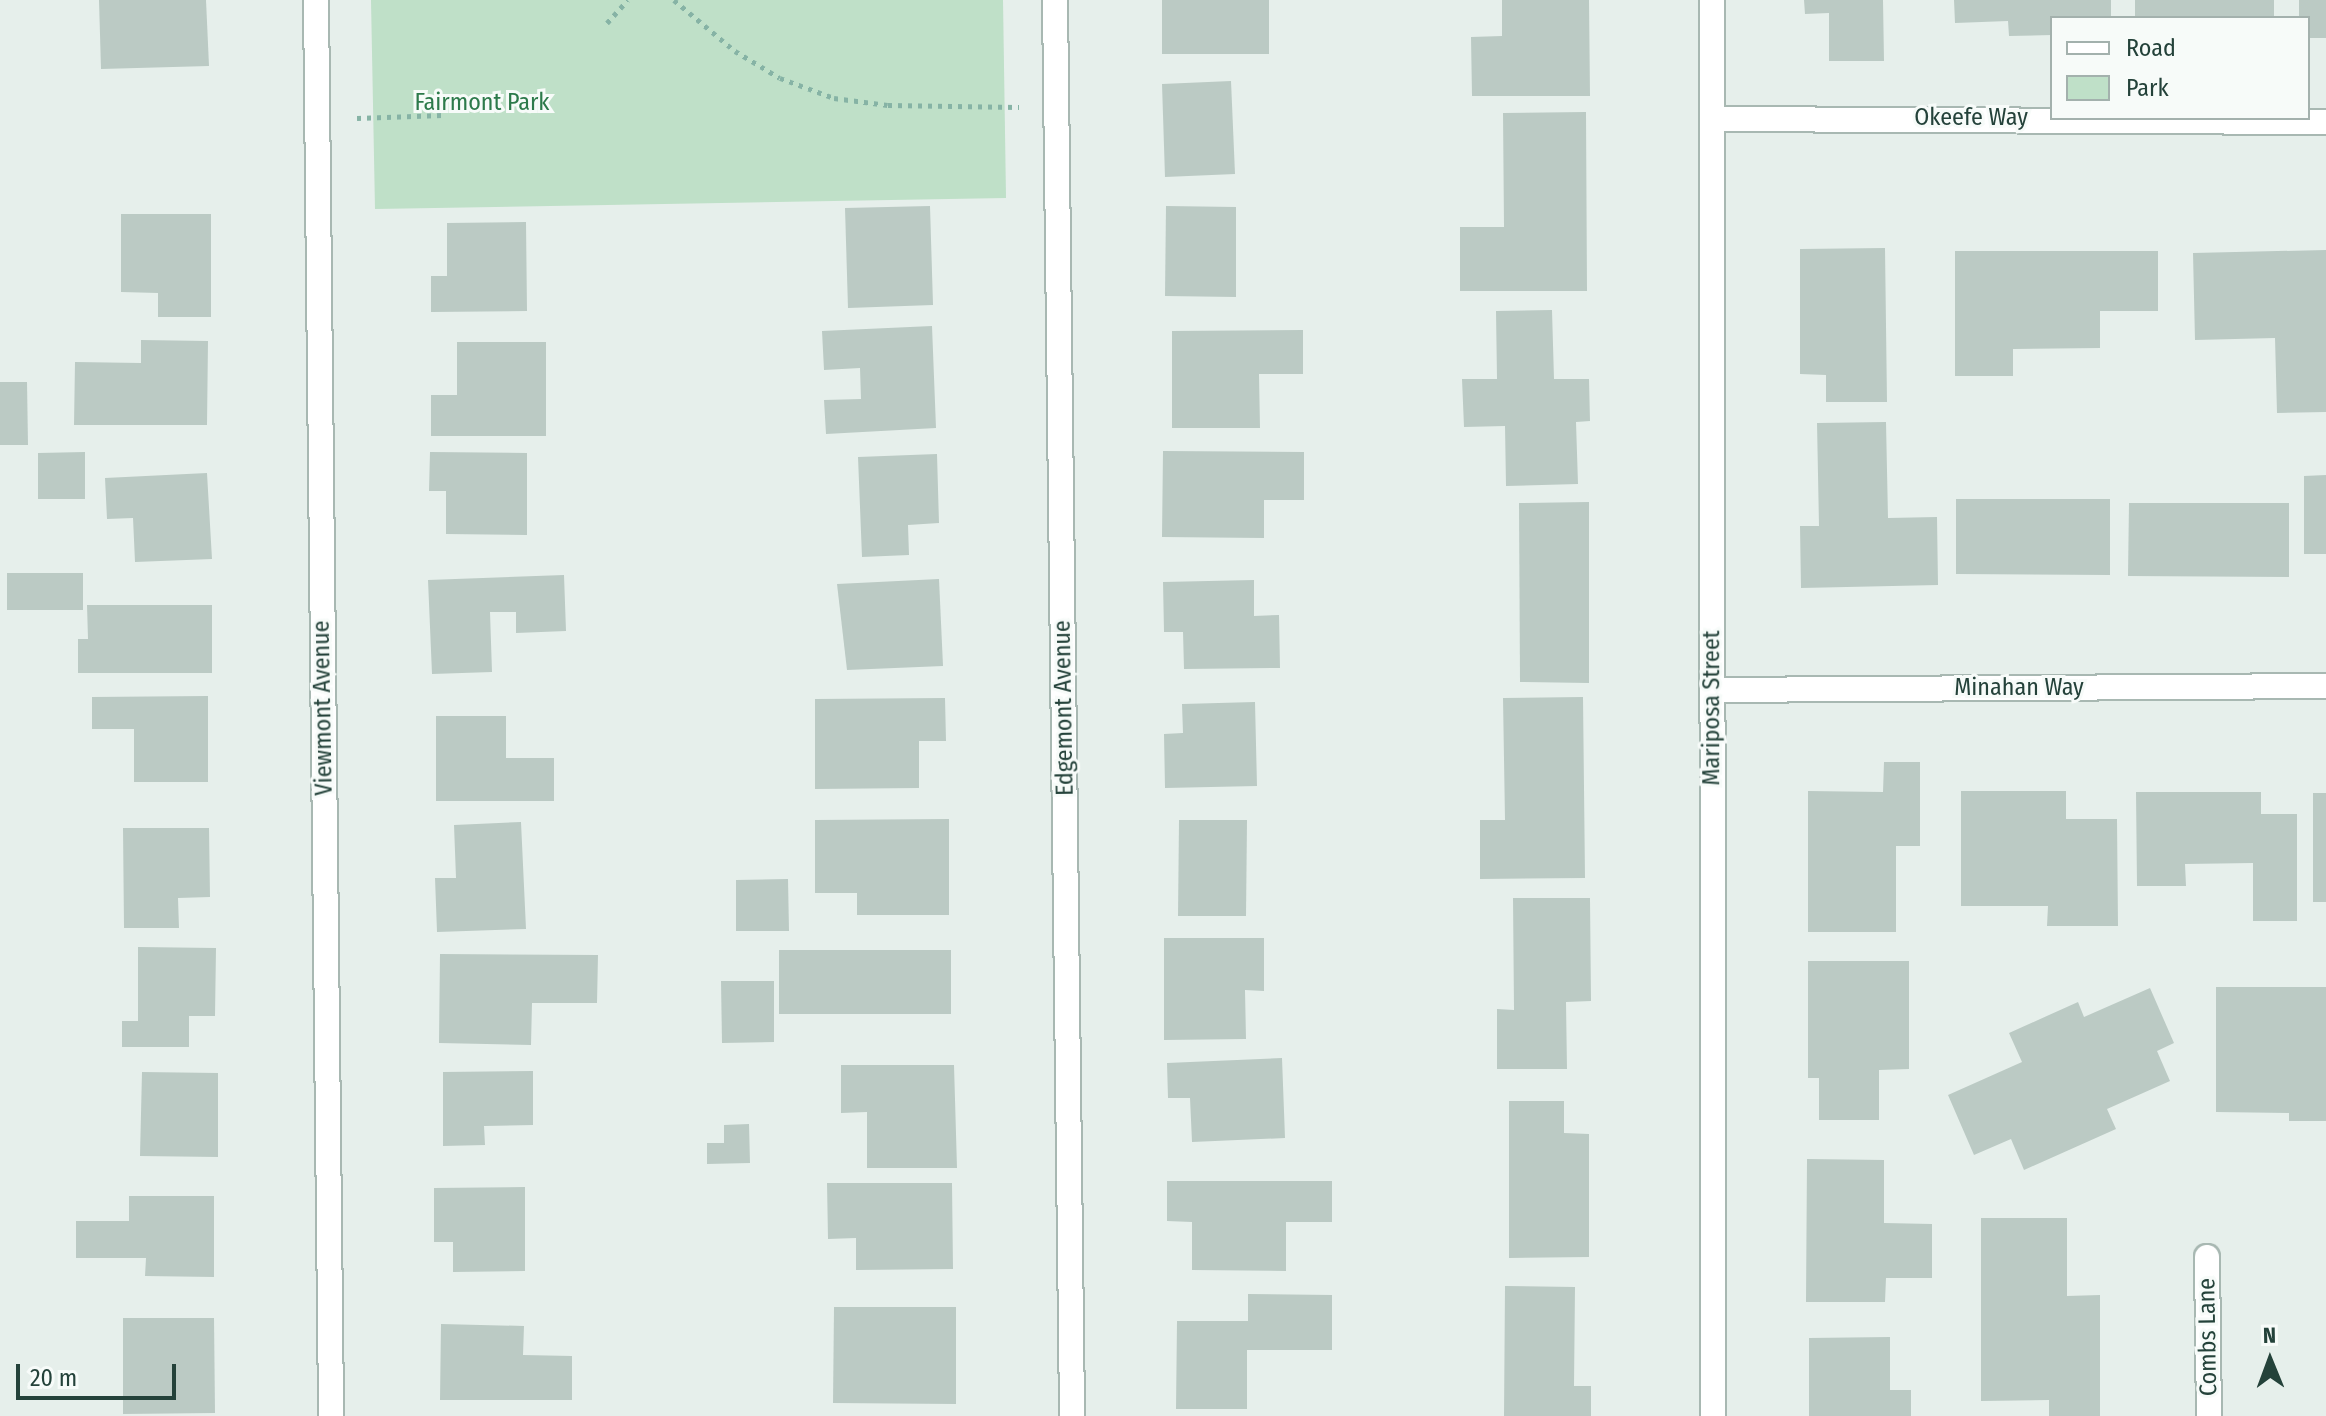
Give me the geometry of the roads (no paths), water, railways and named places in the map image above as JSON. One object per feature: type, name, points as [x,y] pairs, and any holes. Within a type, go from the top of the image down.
[{"type":"street","name":"Viewmont Avenue","points":[[316,0],[331,1416]]},
{"type":"street","name":"Edgemont Avenue","points":[[1055,0],[1072,1416]]},
{"type":"street","name":"Mariposa Street","points":[[1712,0],[1713,1416]]},
{"type":"street","name":"Okeefe Way","points":[[1712,119],[2326,122]]},
{"type":"street","name":"Minahan Way","points":[[1712,690],[2326,686]]},
{"type":"street","name":"Combs Lane","points":[[2207,1257],[2209,1416]]},
{"type":"park label","name":"Fairmont Park","points":[[482,103]]}]
